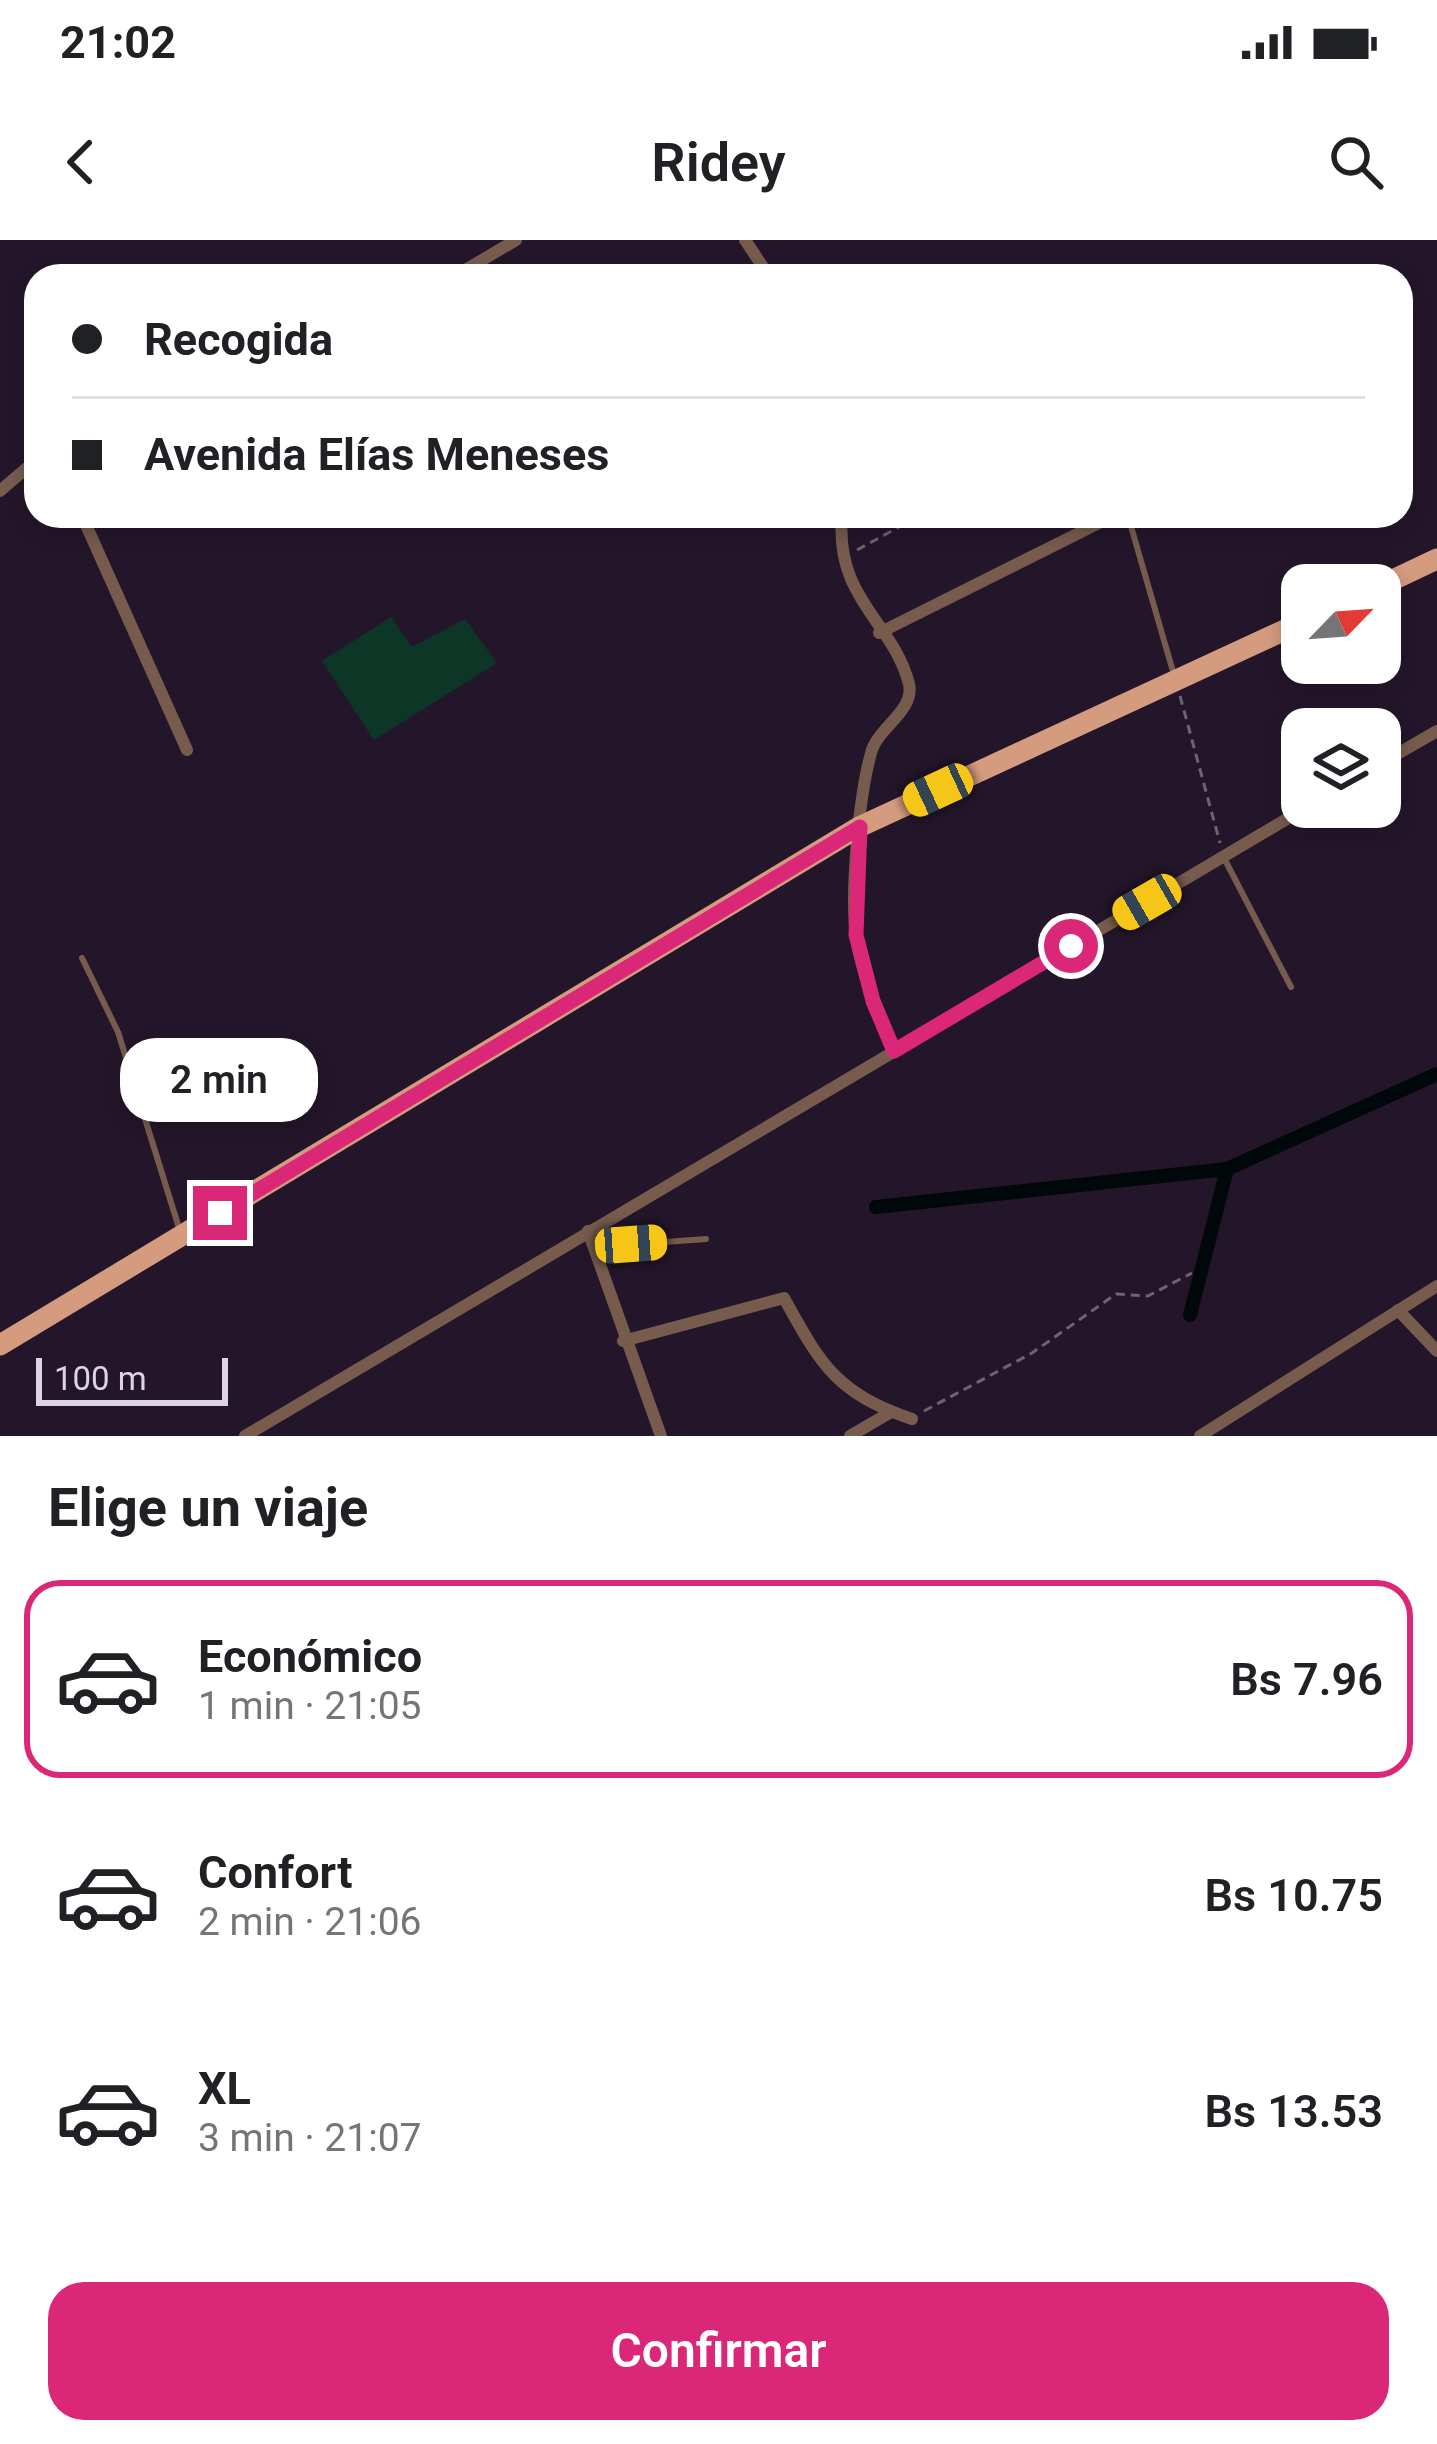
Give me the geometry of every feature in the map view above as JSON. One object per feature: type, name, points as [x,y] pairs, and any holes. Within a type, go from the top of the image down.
[{"type":"main road","points":[[1401,576],[1437,559]]},
{"type":"main road","points":[[0,1345],[860,827],[1281,631]]},
{"type":"street","points":[[475,264],[516,240]]},
{"type":"street","points":[[0,491],[24,470]]},
{"type":"street","points":[[87,528],[187,749]]},
{"type":"street","points":[[842,528],[850,581],[901,668],[909,694],[905,707],[886,723],[875,742],[860,827],[856,935],[873,1001],[894,1051]]},
{"type":"street","points":[[879,633],[1089,528]]},
{"type":"street","points":[[1401,752],[1437,731]]},
{"type":"street","points":[[245,1436],[1281,822]]},
{"type":"street","points":[[588,1231],[623,1341],[661,1436]]},
{"type":"street","points":[[1200,1436],[1437,1286]]},
{"type":"street","points":[[623,1341],[784,1298],[823,1369],[839,1386],[912,1419]]},
{"type":"street","points":[[1397,1310],[1437,1351]]},
{"type":"street","points":[[850,1436],[891,1412]]},
{"type":"lane","points":[[1131,528],[1175,678]]},
{"type":"lane","points":[[1223,856],[1292,987]]},
{"type":"lane","points":[[82,958],[118,1032],[182,1237]]},
{"type":"lane","points":[[593,1247],[706,1239]]},
{"type":"path","points":[[843,554],[895,528]]},
{"type":"path","points":[[1175,678],[1223,856]]},
{"type":"path","points":[[912,1419],[982,1375],[1032,1353],[1116,1294],[1148,1297],[1192,1273]]},
{"type":"green space","points":[[391,617],[412,647],[465,619],[497,663],[374,740],[322,661]]},
{"type":"waterway","points":[[876,1207],[1227,1169],[1437,1074]]},
{"type":"waterway","points":[[1190,1315],[1227,1169]]},
{"type":"route","points":[[220,1213],[860,827],[856,935],[873,1001],[894,1051],[1071,946]]}]
